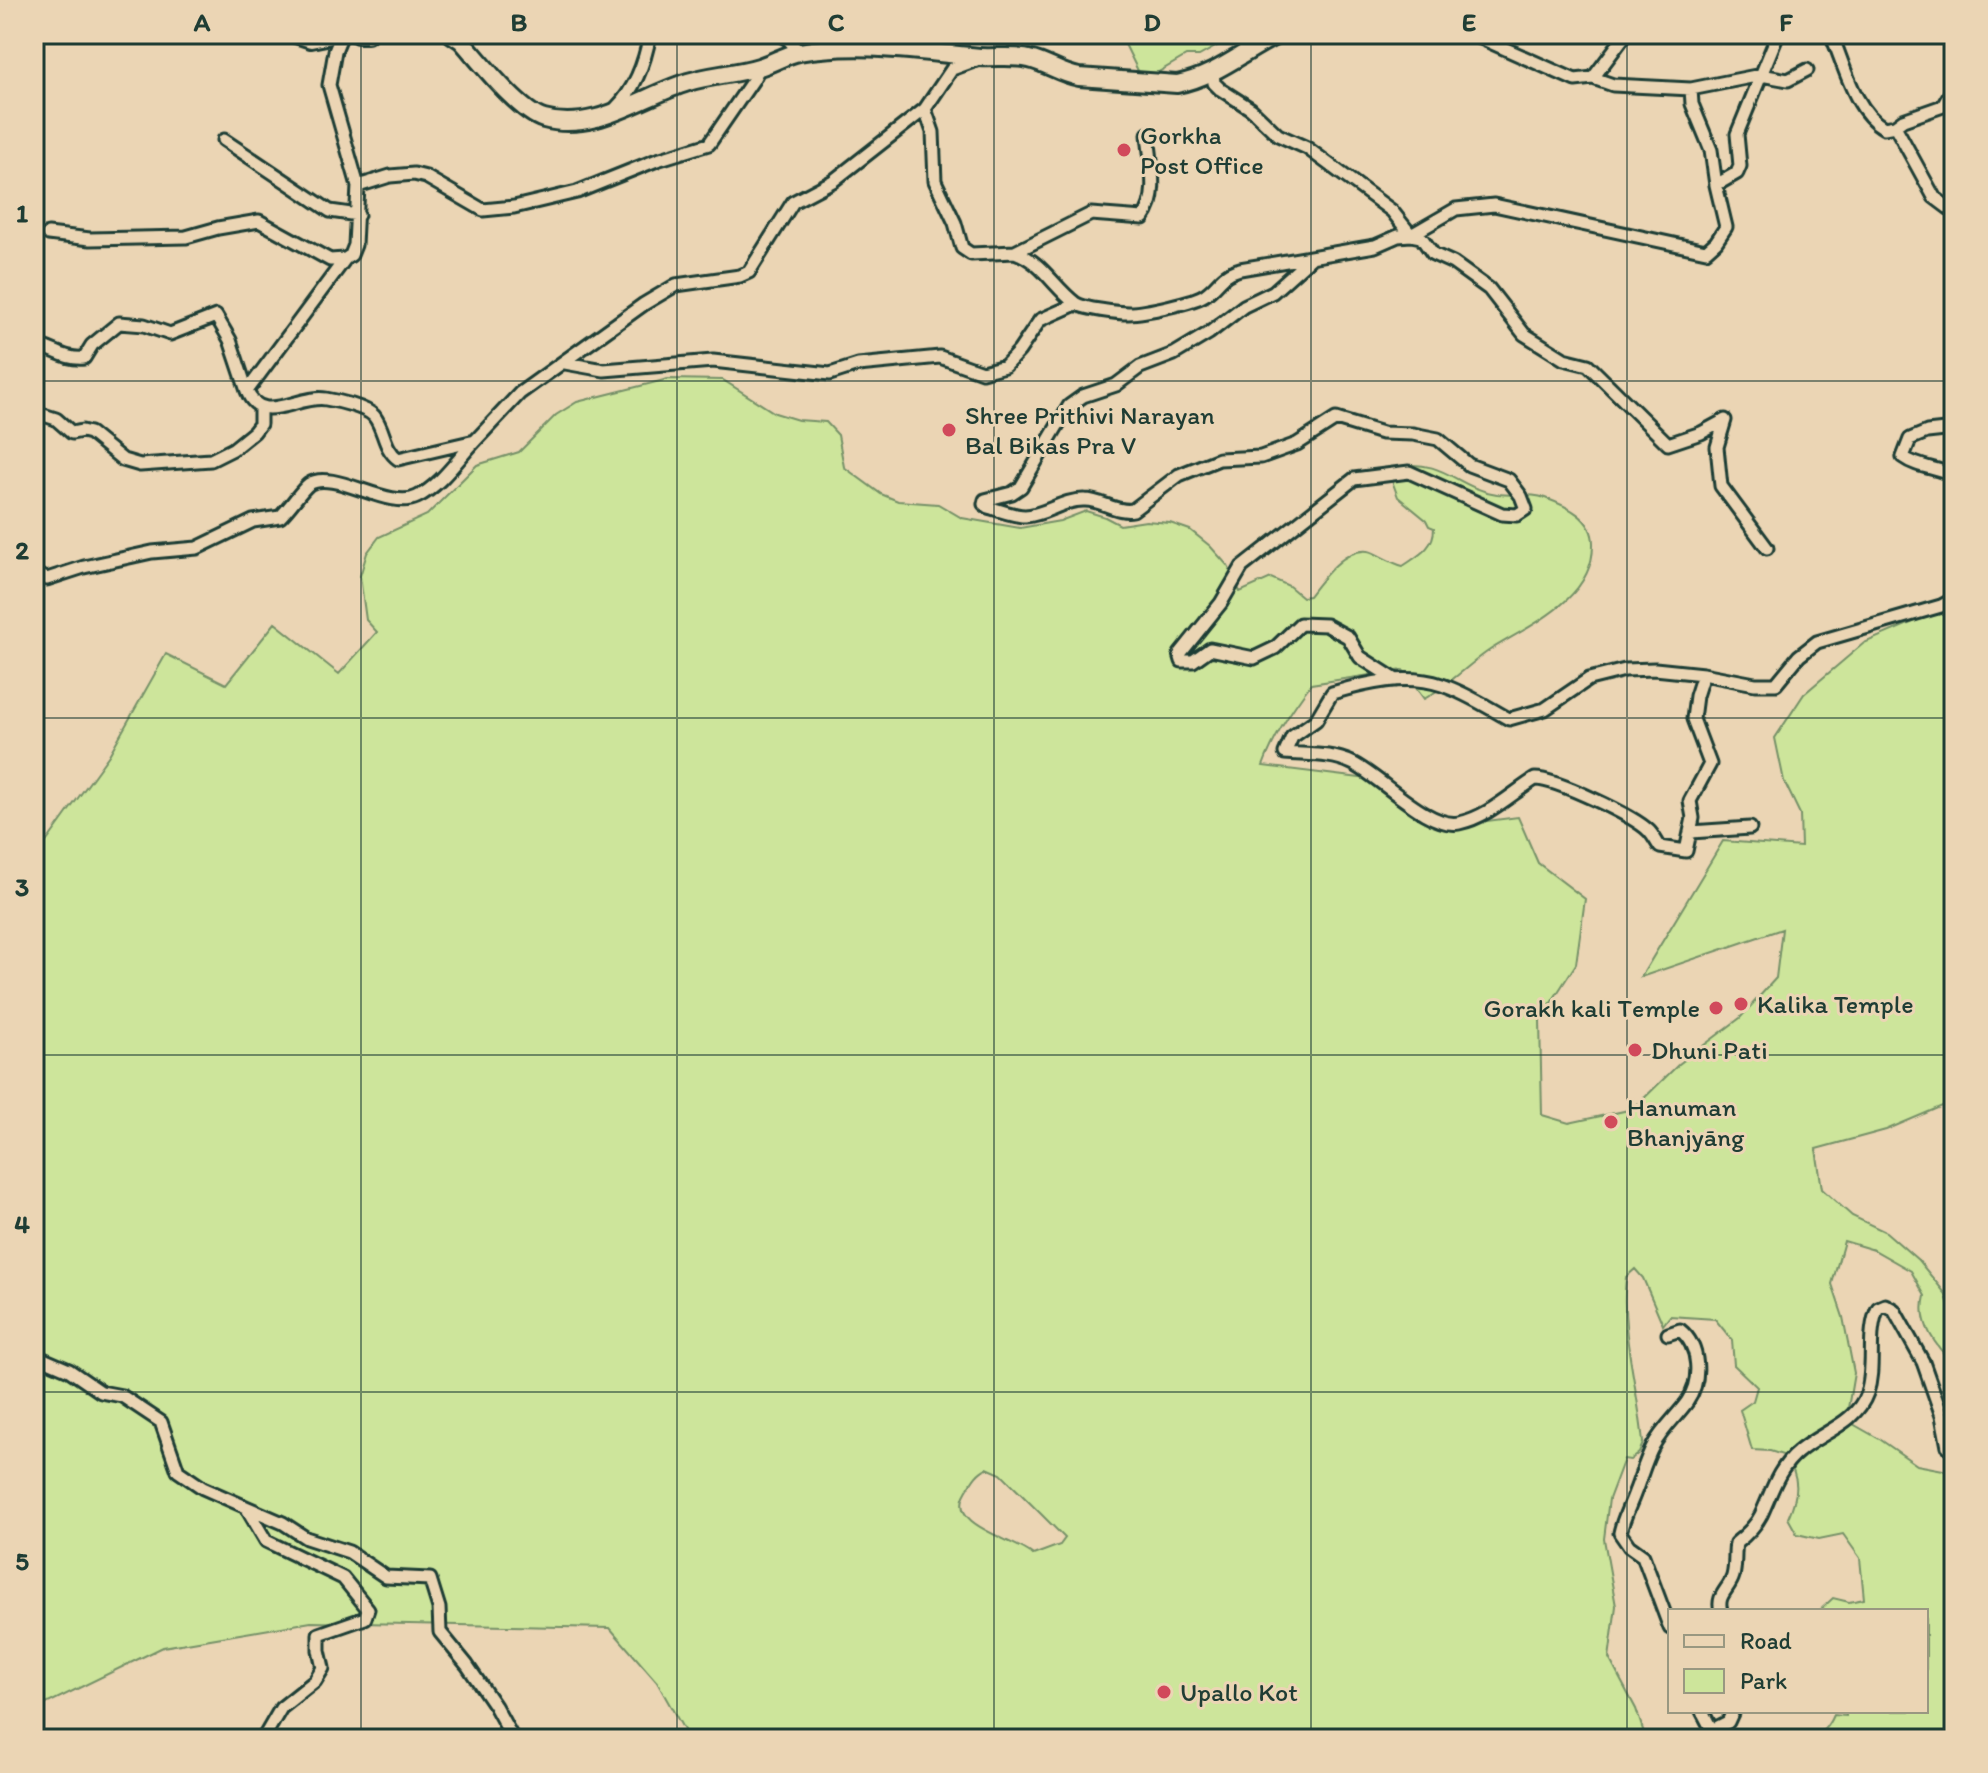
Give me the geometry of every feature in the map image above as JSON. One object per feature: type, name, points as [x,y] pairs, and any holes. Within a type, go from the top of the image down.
[{"type":"street","points":[[247,391],[351,255],[355,245],[358,186],[329,85],[339,34],[311,39],[296,34]]},
{"type":"street","points":[[358,34],[367,34]]},
{"type":"street","points":[[452,34],[515,99],[541,118],[581,121],[613,112],[688,82],[759,68],[799,52],[857,47],[911,48],[982,57],[1026,58],[1056,68],[1066,75],[1092,79],[1177,84],[1213,72],[1279,34]]},
{"type":"street","points":[[613,112],[629,95],[646,54],[650,34]]},
{"type":"street","points":[[779,34],[799,52]]},
{"type":"street","points":[[1472,34],[1575,80],[1593,78],[1613,85],[1691,89],[1761,75],[1788,80],[1807,70]]},
{"type":"street","points":[[1593,78],[1626,34]]},
{"type":"street","points":[[1716,185],[1737,173],[1740,166],[1737,134],[1778,34]]},
{"type":"street","points":[[1831,34],[1861,104],[1874,123],[1884,128],[1943,106],[1954,87]]},
{"type":"street","points":[[34,574],[47,579],[84,567],[152,552],[197,548],[253,521],[280,517],[308,485],[322,480],[400,501],[416,498],[435,484],[520,393],[594,339],[676,285],[749,272],[793,202],[833,181],[925,109],[952,69],[974,63],[982,57]]},
{"type":"street","points":[[358,186],[390,176],[414,174],[426,177],[483,210],[514,207],[577,192],[657,160],[709,144],[759,68]]},
{"type":"street","points":[[1213,72],[1214,83],[1220,89],[1251,109],[1278,135],[1307,148],[1392,211],[1411,235]]},
{"type":"street","points":[[1411,235],[1456,209],[1494,205],[1706,251],[1726,227],[1711,150],[1692,104],[1691,89]]},
{"type":"street","points":[[925,109],[933,132],[935,181],[955,223],[962,248],[971,254],[1015,252],[1026,256],[1076,304]]},
{"type":"street","points":[[1895,126],[1934,197],[1954,212]]},
{"type":"street","points":[[1015,252],[1091,214],[1143,218],[1150,209],[1153,193],[1148,134]]},
{"type":"street","points":[[224,140],[330,211],[358,215]]},
{"type":"street","points":[[48,234],[90,239],[186,237],[259,221],[330,260],[345,259]]},
{"type":"street","points":[[565,363],[604,370],[713,361],[830,374],[858,365],[940,357],[982,372],[1005,366],[1040,320],[1076,304],[1130,313],[1191,302],[1207,294],[1227,272],[1375,246],[1398,236],[1411,235],[1421,237],[1433,254],[1453,263],[1489,289],[1524,334],[1564,359],[1588,365],[1668,444],[1701,433],[1725,420],[1717,447],[1721,486],[1767,548]]},
{"type":"street","points":[[1311,258],[1273,292],[1244,306],[1209,333],[1174,354],[1140,367],[1116,385],[1083,396],[1069,406],[1021,487],[1012,493],[985,500],[984,504],[1023,516],[1050,510],[1070,500],[1090,500],[1125,511],[1133,510],[1179,475],[1219,459],[1261,457],[1297,444],[1336,419],[1382,433],[1438,439],[1469,465],[1509,480],[1526,509],[1517,515],[1502,514],[1409,472],[1354,479],[1242,567],[1221,603],[1180,654],[1182,661],[1193,661],[1210,649],[1254,658],[1275,648],[1300,624],[1326,625],[1348,637],[1360,657],[1396,680]]},
{"type":"street","points":[[34,344],[45,346],[59,355],[84,358],[92,345],[119,323],[144,325],[170,334],[216,316],[230,340],[247,391],[260,408],[323,398],[363,410],[373,415],[390,453],[398,459],[475,441]]},
{"type":"street","points":[[34,412],[56,419],[72,433],[90,433],[123,460],[140,465],[211,460],[233,449],[254,432],[260,424],[260,408]]},
{"type":"street","points":[[1954,429],[1927,432],[1910,439],[1903,457],[1912,464],[1935,468],[1954,476]]},
{"type":"street","points":[[1703,674],[1693,719],[1710,764],[1690,801],[1693,818],[1686,851],[1660,847],[1650,832],[1618,812],[1544,779],[1535,779],[1477,817],[1456,824],[1435,820],[1352,763],[1331,756],[1285,753],[1292,737],[1316,720],[1332,693],[1369,682],[1396,680],[1439,684],[1509,719],[1545,709],[1589,679],[1625,670],[1655,669],[1703,674],[1755,684],[1776,684],[1799,656],[1817,642],[1941,606],[1954,599]]},
{"type":"street","points":[[1691,832],[1750,828]]},
{"type":"street","points":[[1720,1609],[1721,1595],[1733,1575],[1736,1543],[1749,1532],[1760,1516],[1780,1474],[1796,1453],[1860,1409],[1873,1364],[1874,1317],[1878,1308],[1885,1305],[1894,1310],[1923,1362],[1942,1416],[1948,1447],[1954,1451]]},
{"type":"street","points":[[1668,1334],[1680,1330],[1691,1339],[1696,1355],[1695,1381],[1687,1402],[1671,1418],[1653,1446],[1624,1515],[1620,1533],[1629,1546],[1643,1556],[1668,1623]]},
{"type":"street","points":[[34,1355],[69,1370],[101,1392],[122,1396],[161,1422],[178,1471],[203,1488],[283,1523],[306,1538],[349,1552],[386,1577],[430,1579],[439,1608],[440,1632],[481,1685],[513,1739]]},
{"type":"street","points":[[246,1507],[266,1541],[343,1578],[368,1609],[365,1618],[319,1634],[323,1668],[315,1681],[281,1708],[263,1739]]},
{"type":"street","points":[[1703,1713],[1710,1729],[1719,1734],[1732,1713]]},
{"type":"green space","points":[[1120,34],[1232,34],[1226,41],[1199,56],[1186,56],[1143,81]]},
{"type":"green space","points":[[668,379],[723,380],[775,413],[798,420],[826,422],[838,435],[844,467],[881,494],[898,501],[938,504],[962,518],[1020,528],[1060,521],[1086,511],[1120,525],[1146,521],[1170,523],[1190,530],[1210,546],[1228,566],[1240,592],[1271,578],[1289,586],[1302,597],[1309,596],[1334,566],[1359,551],[1368,551],[1403,566],[1420,554],[1431,541],[1434,528],[1398,497],[1391,478],[1400,466],[1415,465],[1439,470],[1483,491],[1545,498],[1578,514],[1592,536],[1590,565],[1582,582],[1555,610],[1487,652],[1424,699],[1403,670],[1311,684],[1272,744],[1263,766],[1376,780],[1440,827],[1518,817],[1538,863],[1585,899],[1576,964],[1540,1020],[1542,1115],[1569,1123],[1633,1109],[1679,1064],[1740,1018],[1776,978],[1782,929],[1641,977],[1723,841],[1801,847],[1800,814],[1784,781],[1775,738],[1804,694],[1864,643],[1946,608],[1954,609],[1954,1082],[1951,1099],[1945,1105],[1886,1130],[1816,1149],[1822,1189],[1852,1216],[1886,1232],[1918,1260],[1945,1293],[1954,1320],[1954,1352],[1946,1356],[1927,1328],[1925,1296],[1911,1271],[1874,1250],[1844,1241],[1832,1284],[1843,1317],[1854,1373],[1846,1420],[1917,1465],[1954,1472],[1954,1739],[1810,1739],[1824,1729],[1833,1715],[1928,1713],[1928,1609],[1821,1609],[1833,1598],[1849,1602],[1864,1599],[1860,1558],[1843,1534],[1819,1539],[1797,1534],[1788,1518],[1796,1494],[1794,1472],[1786,1456],[1752,1450],[1740,1410],[1753,1401],[1757,1387],[1734,1365],[1732,1340],[1715,1319],[1670,1316],[1663,1325],[1643,1278],[1635,1269],[1626,1277],[1625,1319],[1643,1443],[1639,1453],[1630,1460],[1624,1459],[1609,1499],[1604,1539],[1616,1606],[1609,1658],[1636,1709],[1646,1739],[689,1739],[657,1682],[610,1628],[311,1622],[163,1647],[34,1710],[34,859],[109,755],[166,654],[226,684],[275,623],[339,674],[377,632],[366,620],[360,576],[367,553],[379,537],[427,515],[477,465],[519,452],[556,415],[577,402]],"holes":[[[987,1468],[1001,1474],[1065,1538],[1060,1545],[1033,1555],[973,1523],[965,1514],[962,1504],[966,1492]]]},
{"type":"place","name":"Gorkha Post Office","points":[[1124,150]]},
{"type":"place","name":"Shree Prithivi Narayan Bal Bikas Pra V","points":[[949,430]]},
{"type":"place","name":"Kalika Temple","points":[[1741,1004]]},
{"type":"place","name":"Gorakh kali Temple","points":[[1716,1008]]},
{"type":"place","name":"Dhuni Pati","points":[[1635,1050]]},
{"type":"place","name":"Hanuman Bhanjyāng","points":[[1611,1122]]},
{"type":"place","name":"Upallo Kot","points":[[1164,1692]]}]
